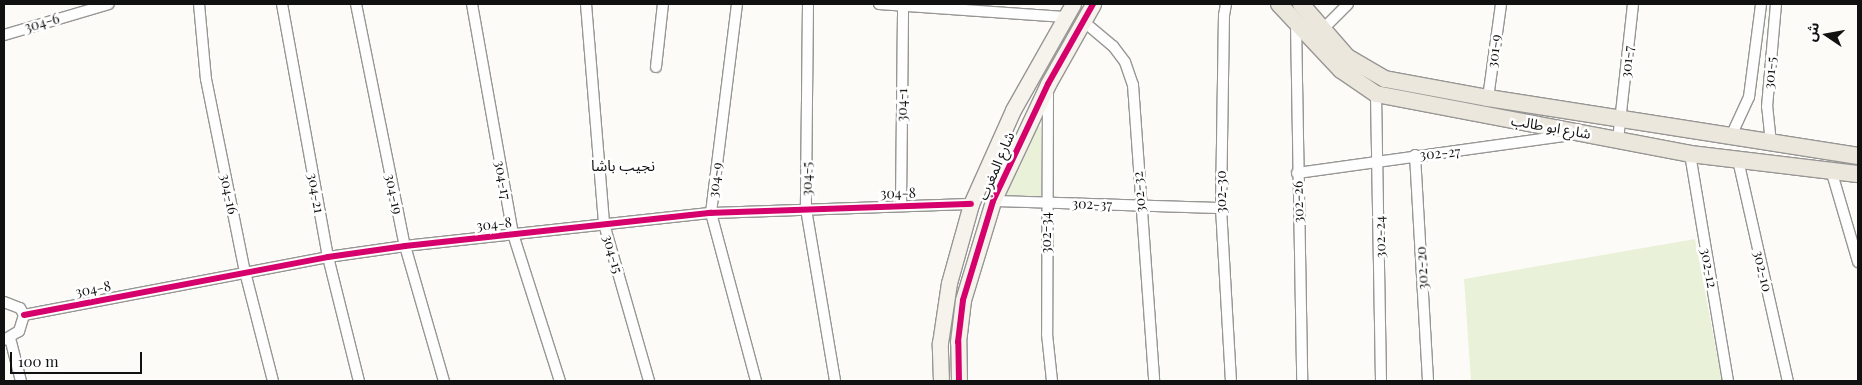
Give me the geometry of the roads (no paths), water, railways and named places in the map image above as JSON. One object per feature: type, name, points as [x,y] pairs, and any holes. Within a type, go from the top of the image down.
[{"type":"main road","name":"شارع ابو طالب","points":[[1279,4],[1341,70],[1376,94],[1690,154],[1858,174]]},
{"type":"main road","name":"شارع ابو طالب","points":[[1300,4],[1321,31],[1347,57],[1385,79],[1620,120],[1858,156]]},
{"type":"main road","points":[[1690,154],[1694,145],[1702,142],[1759,149],[1795,147]]},
{"type":"main road","points":[[1831,170],[1833,152]]},
{"type":"street","name":"304-6","points":[[4,35],[109,4]]},
{"type":"street","name":"304-16","points":[[199,4],[206,78],[245,272],[273,381]]},
{"type":"street","name":"304-21","points":[[282,4],[328,257],[360,381]]},
{"type":"street","name":"304-19","points":[[356,4],[405,246],[444,381]]},
{"type":"street","name":"304-17","points":[[472,4],[513,234],[560,381]]},
{"type":"street","name":"304-15","points":[[586,4],[604,224],[649,381]]},
{"type":"street","points":[[656,67],[663,4]]},
{"type":"street","name":"304-9","points":[[737,4],[711,213],[756,381]]},
{"type":"street","name":"304-5","points":[[808,4],[806,208],[835,381]]},
{"type":"street","points":[[879,4],[1069,10]]},
{"type":"street","name":"شارع المغرب","points":[[959,381],[958,342],[963,300],[993,201],[1048,84],[1093,4]]},
{"type":"street","name":"302-30","points":[[1226,4],[1224,15],[1221,208],[1231,381]]},
{"type":"street","points":[[1321,31],[1348,4]]},
{"type":"street","name":"301-9","points":[[1488,98],[1501,4]]},
{"type":"street","name":"301-7","points":[[1618,140],[1633,4]]},
{"type":"street","name":"301-5","points":[[1731,136],[1749,96],[1762,4]]},
{"type":"street","name":"301-5","points":[[1771,142],[1767,107],[1776,4]]},
{"type":"street","name":"304-1","points":[[901,205],[904,5]]},
{"type":"street","name":"شارع المغرب","points":[[941,381],[940,343],[949,283],[971,204],[1003,130],[1069,10]]},
{"type":"street","name":"302-32","points":[[1083,21],[1113,46],[1125,62],[1133,85],[1140,205],[1154,381]]},
{"type":"street","name":"302-26","points":[[1296,23],[1297,173],[1302,381]]},
{"type":"street","points":[[1758,31],[1773,33]]},
{"type":"street","name":"302-34","points":[[1048,84],[1046,202],[1047,334],[1052,381]]},
{"type":"street","name":"302-24","points":[[1376,94],[1379,161],[1382,381]]},
{"type":"street","points":[[1003,130],[1021,138]]},
{"type":"street","name":"302-27","points":[[1297,173],[1584,133]]},
{"type":"street","name":"302-12","points":[[1690,154],[1728,381]]},
{"type":"street","name":"302-20","points":[[1415,156],[1428,381]]},
{"type":"street","name":"302-10","points":[[1738,160],[1788,381]]},
{"type":"street","points":[[1831,170],[1858,262]]},
{"type":"street","name":"302-37","points":[[993,201],[1221,208]]},
{"type":"street","name":"304-8","points":[[24,315],[245,272],[405,246],[711,213],[806,208],[971,204]]},
{"type":"street","points":[[4,302],[20,308],[24,315],[22,327],[7,339],[21,381]]},
{"type":"district","name":"نجيب باشا","points":[[623,166]]}]
